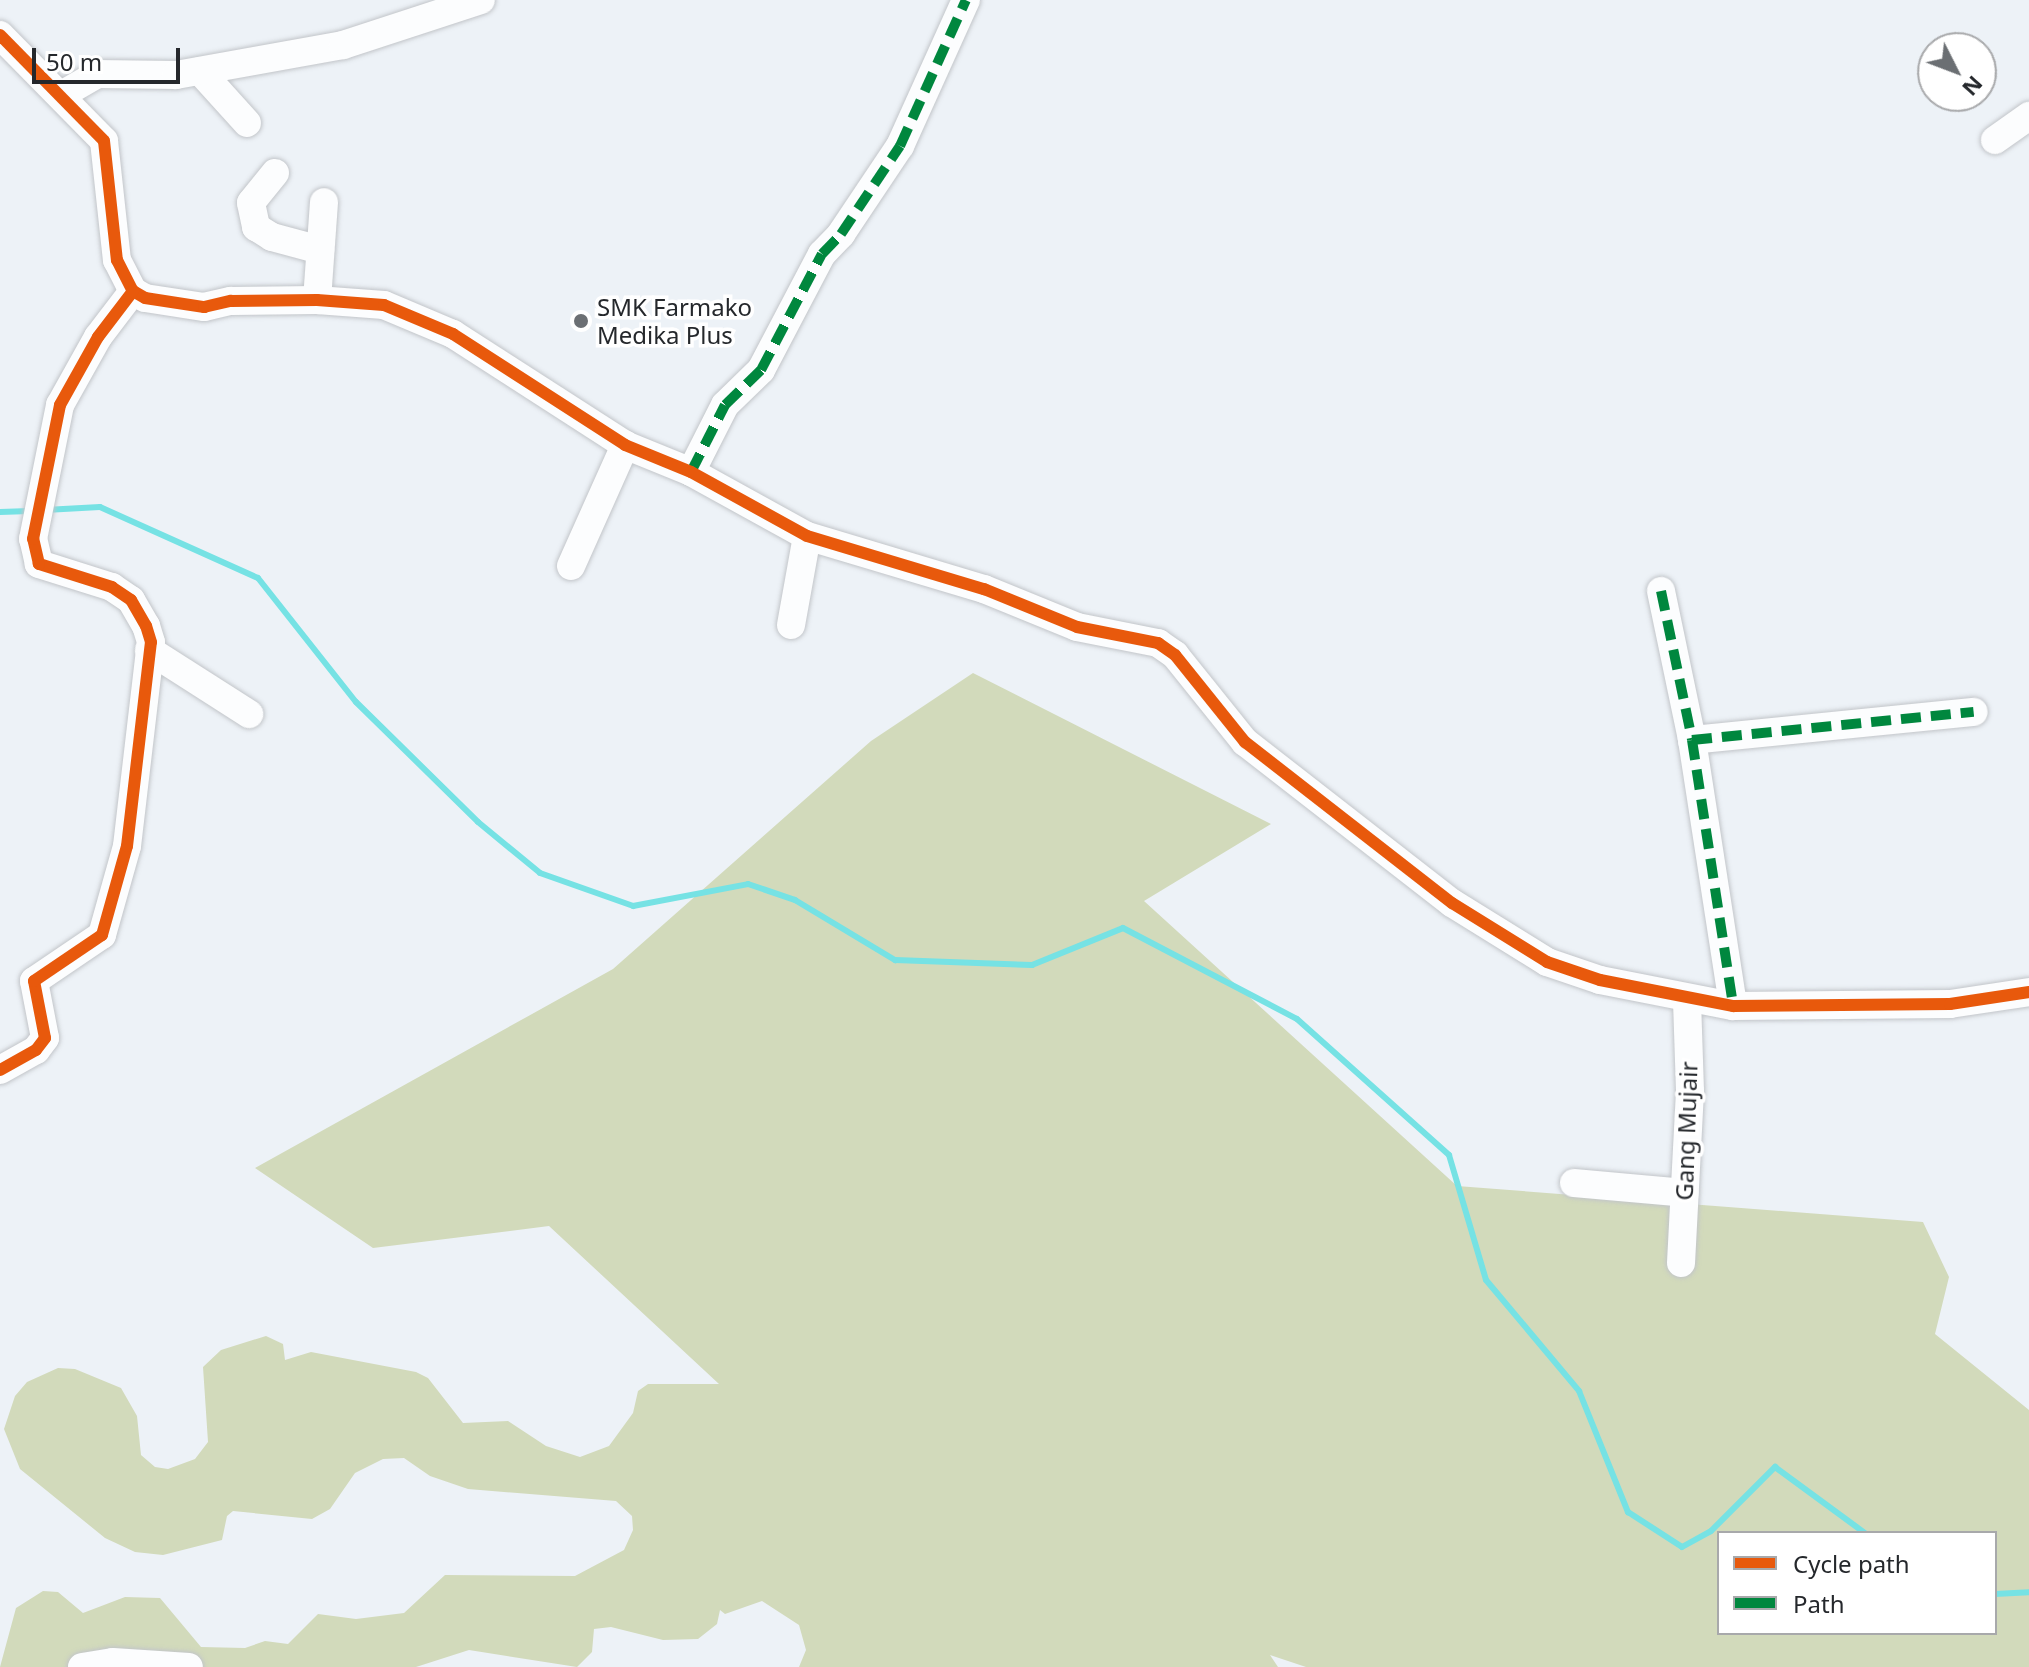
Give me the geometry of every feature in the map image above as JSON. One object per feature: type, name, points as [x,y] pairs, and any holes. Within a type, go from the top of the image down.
[{"type":"street","points":[[63,94],[97,74],[200,71],[343,45],[481,0]]},
{"type":"street","points":[[691,472],[725,405],[761,370],[822,254],[841,234],[900,146],[966,0]]},
{"type":"street","points":[[0,35],[63,94],[104,141],[110,229],[117,260],[133,291],[166,304],[204,307],[231,301],[317,300],[384,305],[453,334],[625,445],[691,472],[807,536],[984,589],[1077,627],[1158,643],[1175,655],[1245,742],[1452,903],[1547,962],[1687,999],[1733,1006],[1950,1004],[2029,992]]},
{"type":"street","points":[[200,71],[247,123]]},
{"type":"street","points":[[1995,140],[2029,116]]},
{"type":"street","points":[[275,173],[251,203],[256,227],[272,237],[320,250]]},
{"type":"street","points":[[317,300],[324,202]]},
{"type":"street","points":[[0,1070],[36,1050],[45,1038],[34,981],[42,971],[94,943],[106,926],[129,833],[149,650],[146,626],[131,600],[112,587],[39,564],[33,539],[60,405],[98,337],[133,291]]},
{"type":"street","points":[[571,566],[625,445]]},
{"type":"street","points":[[791,625],[807,536]]},
{"type":"street","points":[[1661,591],[1692,740],[1733,1006]]},
{"type":"street","points":[[149,650],[249,714]]},
{"type":"street","points":[[1692,740],[1974,712]]},
{"type":"street","name":"Gang Mujair","points":[[1681,1263],[1685,1193],[1687,999]]},
{"type":"street","points":[[1574,1183],[1685,1193]]},
{"type":"street","points":[[82,1667],[113,1662],[189,1667]]},
{"type":"green space","points":[[973,673],[1271,824],[1144,901],[1457,1186],[1923,1222],[1949,1277],[1935,1334],[2029,1410],[2029,1667],[1306,1667],[1270,1655],[1278,1667],[799,1667],[806,1650],[799,1625],[762,1601],[725,1614],[720,1610],[717,1624],[698,1639],[663,1640],[611,1627],[594,1629],[592,1652],[577,1667],[469,1650],[416,1667],[0,1667],[16,1608],[43,1591],[58,1592],[83,1613],[125,1597],[160,1598],[201,1647],[245,1648],[265,1641],[288,1644],[318,1614],[356,1619],[404,1613],[445,1575],[575,1576],[624,1550],[633,1530],[632,1516],[616,1501],[468,1489],[430,1476],[404,1458],[383,1459],[355,1473],[330,1509],[312,1519],[233,1511],[227,1516],[222,1540],[163,1555],[135,1552],[105,1538],[20,1469],[4,1429],[15,1396],[27,1382],[58,1368],[75,1369],[121,1388],[137,1416],[141,1455],[155,1467],[168,1469],[195,1459],[208,1442],[203,1367],[221,1350],[266,1336],[283,1344],[285,1360],[311,1352],[416,1372],[428,1378],[463,1423],[508,1421],[546,1446],[580,1457],[609,1446],[633,1413],[638,1391],[648,1384],[719,1384],[549,1226],[373,1248],[255,1168],[613,969],[871,741]]},
{"type":"waterway","points":[[45,510],[100,507],[258,578],[356,702],[478,822],[540,873],[633,906],[748,884],[795,900],[895,960],[1032,965],[1123,928],[1297,1019],[1449,1155],[1486,1280],[1579,1391],[1628,1512],[1682,1547],[1711,1531],[1775,1467],[1862,1531]]},
{"type":"waterway","points":[[0,512],[30,511]]},
{"type":"waterway","points":[[1997,1594],[2029,1592]]},
{"type":"marked path","points":[[691,472],[725,405],[761,370],[822,254],[841,234],[900,146],[966,0]]},
{"type":"marked path","points":[[1661,591],[1692,740],[1733,1006]]},
{"type":"marked path","points":[[1692,740],[1974,712]]},
{"type":"cycle path","points":[[0,35],[104,141],[117,260],[133,291],[145,298],[204,307],[231,301],[317,300],[384,305],[453,334],[625,445],[691,472],[807,536],[984,589],[1077,627],[1158,643],[1175,655],[1245,742],[1452,903],[1547,962],[1600,980],[1733,1006],[1950,1004],[2029,992]]},
{"type":"cycle path","points":[[0,1070],[36,1050],[45,1038],[34,981],[102,935],[127,846],[151,642],[131,600],[112,587],[39,564],[33,539],[60,405],[98,337],[133,291]]},
{"type":"place","name":"SMK Farmako Medika Plus","points":[[581,321]]}]
